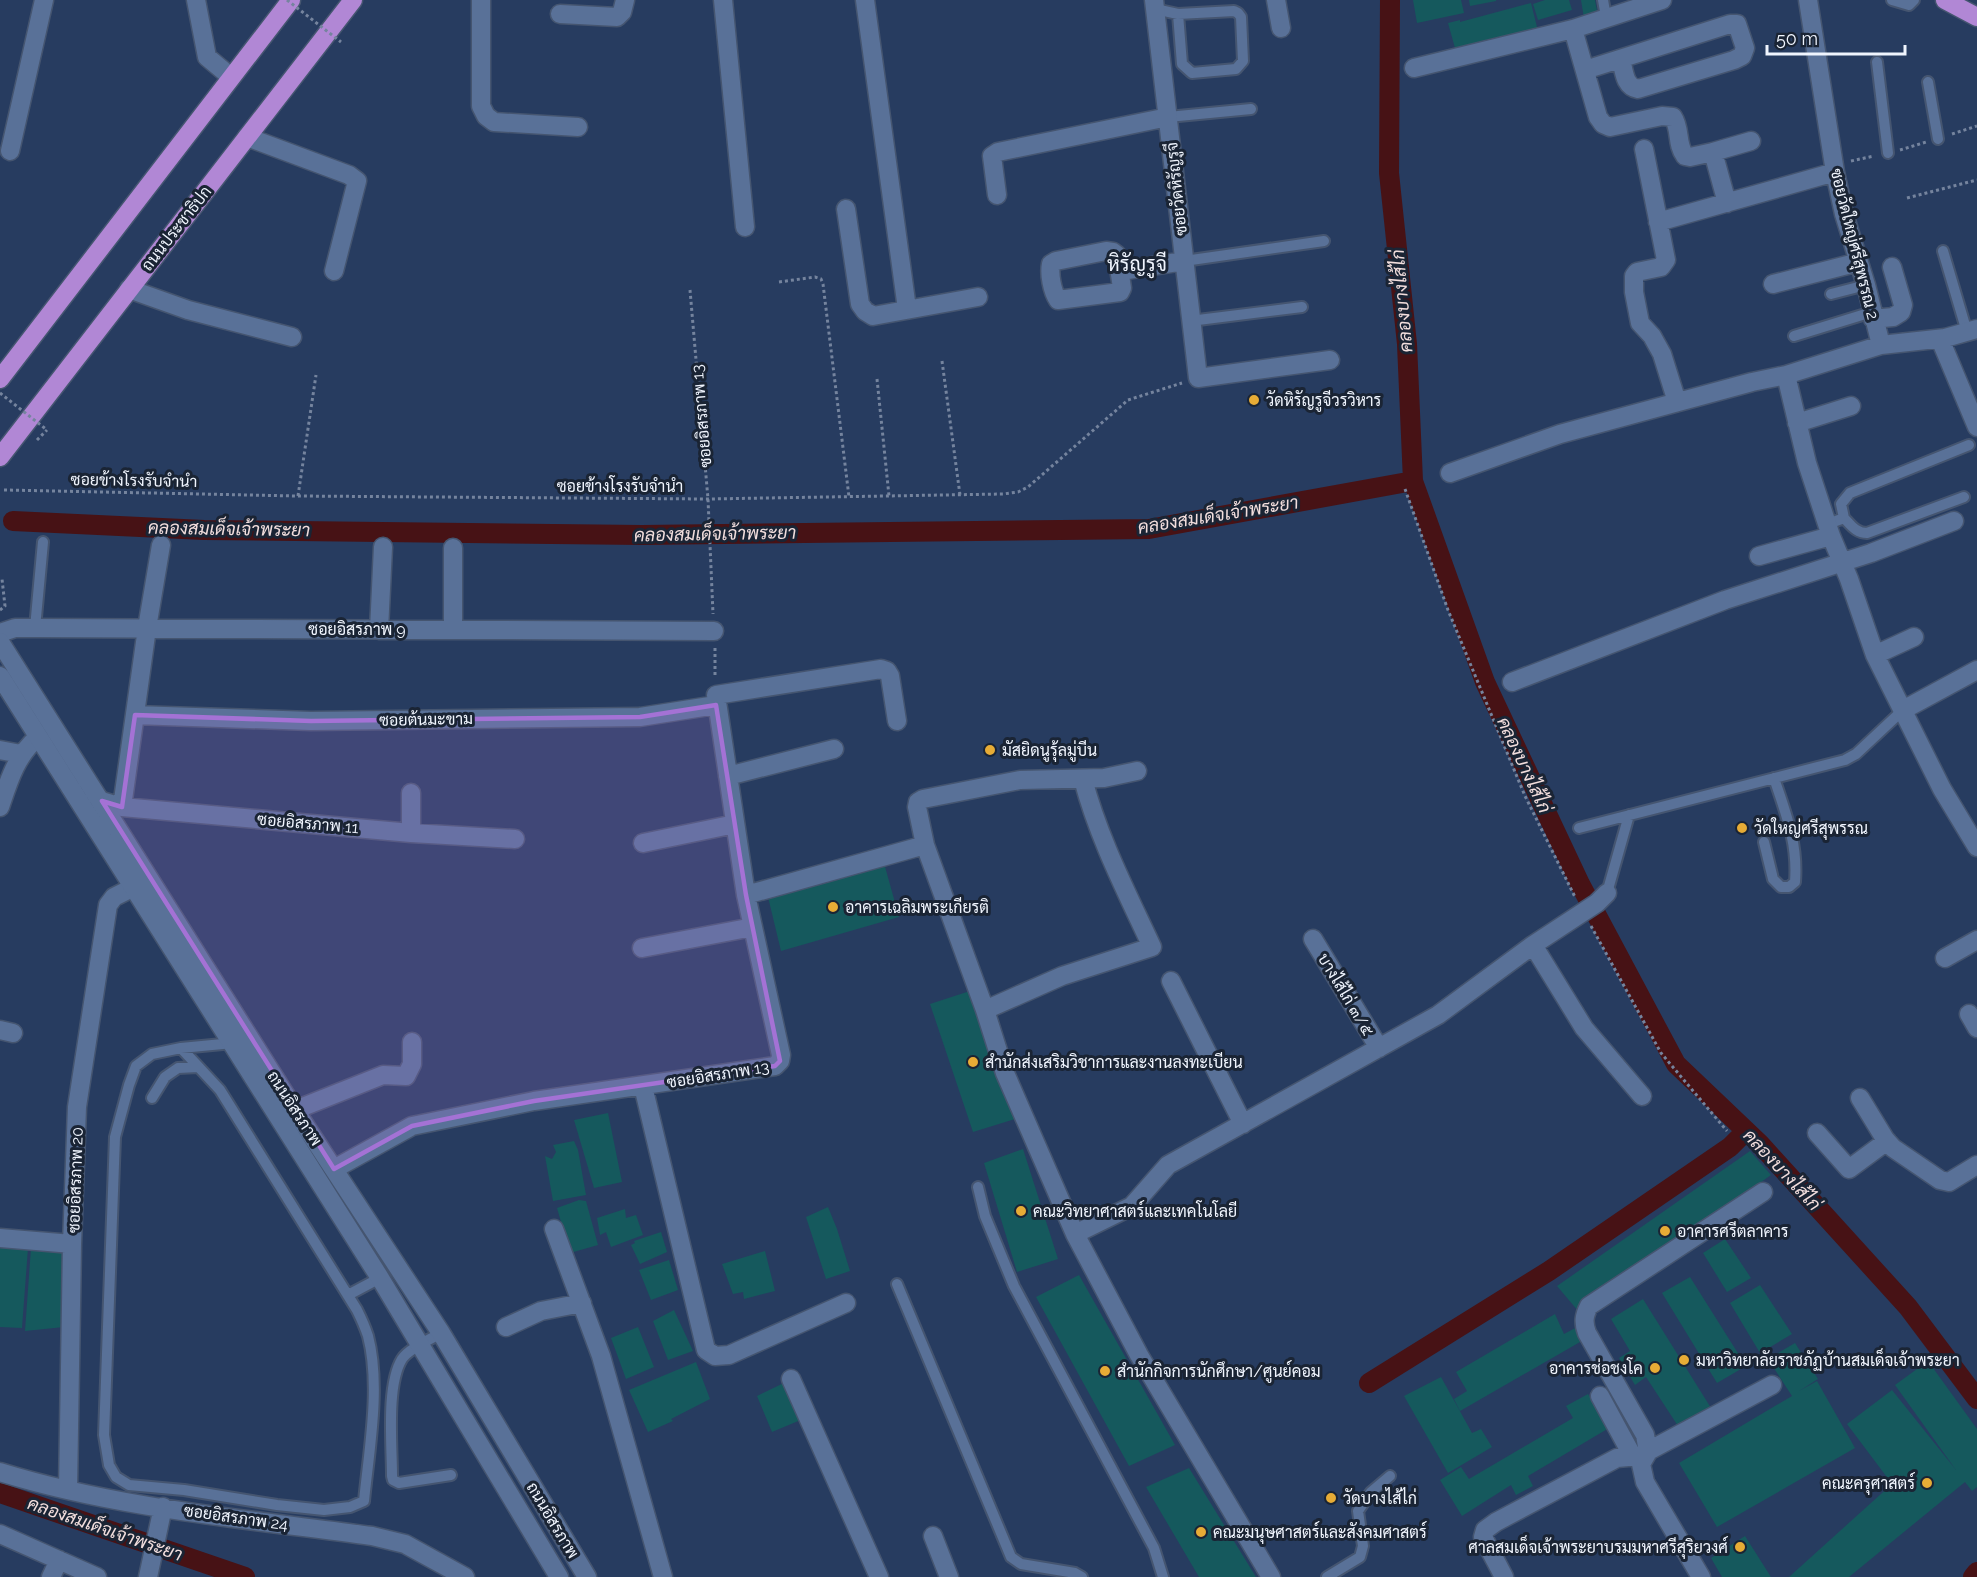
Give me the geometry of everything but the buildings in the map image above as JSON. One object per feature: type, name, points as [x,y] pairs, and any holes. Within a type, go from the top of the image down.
[{"type":"main road","points":[[0,379],[289,0]]},
{"type":"main road","name":"ถนนประชาธิปก","points":[[0,457],[353,0]]},
{"type":"main road","points":[[1945,0],[1977,17]]},
{"type":"street","points":[[10,151],[44,0]]},
{"type":"street","points":[[196,0],[207,57],[231,77]]},
{"type":"street","points":[[481,0],[481,106],[486,116],[494,122],[578,127]]},
{"type":"street","points":[[560,14],[617,17],[622,12],[625,0]]},
{"type":"street","points":[[723,0],[745,227]]},
{"type":"street","points":[[865,0],[907,309]]},
{"type":"street","points":[[1276,0],[1281,28]]},
{"type":"street","points":[[1414,68],[1573,29],[1605,9],[1662,0]]},
{"type":"street","name":"ซอยวัดใหญ่ศรีสุพรรณ 2","points":[[1808,0],[1834,168],[1844,214],[1866,285],[1881,345]]},
{"type":"street","name":"ซอยวัดหิรัญรูจี","points":[[1155,4],[1198,378]]},
{"type":"street","points":[[1585,70],[1730,24],[1737,24],[1745,48],[1742,56],[1734,60],[1638,88],[1627,84],[1621,59]]},
{"type":"street","points":[[1573,29],[1598,117],[1603,124],[1610,127],[1662,116],[1673,117],[1678,124],[1680,149],[1685,156],[1690,157],[1751,141]]},
{"type":"street","points":[[997,195],[992,156],[998,152],[1168,117]]},
{"type":"street","points":[[247,137],[357,181],[333,271]]},
{"type":"street","points":[[1644,149],[1665,260],[1662,267],[1634,276],[1635,292],[1640,323],[1652,336],[1662,354],[1677,402]]},
{"type":"street","points":[[1713,152],[1727,203]]},
{"type":"street","points":[[1658,222],[1727,203],[1834,168]]},
{"type":"street","points":[[846,209],[860,304],[864,311],[873,316],[978,297]]},
{"type":"street","points":[[1121,271],[1184,261]]},
{"type":"street","points":[[1773,284],[1859,262]]},
{"type":"street","points":[[1872,316],[1893,317],[1901,312],[1903,305],[1893,267]]},
{"type":"street","points":[[129,289],[188,310],[292,337]]},
{"type":"street","points":[[1450,473],[1560,434],[1786,375],[1881,345],[1940,339],[1972,330]]},
{"type":"street","points":[[1940,339],[1977,427]]},
{"type":"street","points":[[1198,378],[1330,360]]},
{"type":"street","points":[[1786,375],[1807,463],[1834,526],[1842,563],[1875,655],[1942,789],[1977,847]]},
{"type":"street","points":[[1797,423],[1851,406]]},
{"type":"street","points":[[1512,682],[1725,600],[1842,563],[1954,521]]},
{"type":"street","points":[[1760,556],[1834,526]]},
{"type":"street","points":[[122,807],[147,628],[162,545]]},
{"type":"street","points":[[379,630],[383,547]]},
{"type":"street","points":[[453,548],[453,630]]},
{"type":"street","name":"ซอยอิสรภาพ 9","points":[[0,633],[15,628],[714,632]]},
{"type":"street","points":[[1875,655],[1914,637]]},
{"type":"street","name":"ถนนอิสรภาพ","points":[[0,642],[295,1110],[441,1333],[586,1577]]},
{"type":"street","name":"ซอยต้นมะขาม","points":[[135,715],[311,721],[640,717],[716,700],[881,669],[887,671],[890,676],[897,720]]},
{"type":"street","points":[[1903,710],[1977,670]]},
{"type":"street","points":[[0,676],[380,1278],[559,1577]]},
{"type":"street","name":"ซอยอิสรภาพ 13","points":[[334,1169],[412,1126],[534,1101],[775,1066],[780,1061],[781,1055],[746,895],[716,700]]},
{"type":"street","points":[[0,807],[21,754],[38,737]]},
{"type":"street","points":[[728,776],[834,749]]},
{"type":"street","points":[[0,750],[21,754]]},
{"type":"street","points":[[1137,771],[1104,778],[1020,780],[923,799],[918,802],[917,807],[925,845],[1005,1073],[1075,1234],[1139,1355],[1271,1577]]},
{"type":"street","points":[[984,1010],[1062,976],[1152,947],[1119,876],[1083,779]]},
{"type":"street","points":[[411,792],[411,833]]},
{"type":"street","name":"ซอยอิสรภาพ 11","points":[[102,801],[122,807],[411,833],[515,839]]},
{"type":"street","points":[[643,843],[735,824]]},
{"type":"street","points":[[746,895],[925,845]]},
{"type":"street","name":"ซอยอิสรภาพ 20","points":[[68,1490],[77,1107],[108,905],[114,897],[134,886]]},
{"type":"street","points":[[1075,1234],[1132,1206],[1168,1165],[1438,1015],[1593,904]]},
{"type":"street","points":[[642,948],[753,927]]},
{"type":"street","name":"บางไส้ไก่ ๓/๕","points":[[1314,939],[1379,1048]]},
{"type":"street","points":[[1945,958],[1977,940]]},
{"type":"street","points":[[1533,945],[1584,1028],[1642,1096]]},
{"type":"street","points":[[1171,981],[1243,1124]]},
{"type":"street","points":[[295,1110],[383,1075],[406,1076],[412,1064],[412,1042]]},
{"type":"street","points":[[643,1086],[706,1350],[715,1356],[729,1354],[846,1303]]},
{"type":"street","points":[[1860,1098],[1887,1141],[1903,1155],[1943,1182],[1949,1182],[1977,1165]]},
{"type":"street","points":[[1817,1133],[1849,1169],[1887,1141]]},
{"type":"street","points":[[1701,1577],[1645,1482],[1640,1454],[1645,1435],[1587,1333],[1584,1315],[1589,1306],[1763,1192]]},
{"type":"street","points":[[554,1229],[601,1356],[663,1577]]},
{"type":"street","points":[[0,1238],[72,1244]]},
{"type":"street","points":[[506,1327],[541,1311],[582,1303]]},
{"type":"street","points":[[791,1379],[879,1577]]},
{"type":"street","points":[[1504,1577],[1483,1537],[1485,1530],[1496,1522],[1617,1458],[1640,1454],[1772,1385]]},
{"type":"street","points":[[1600,1396],[1640,1454]]},
{"type":"street","name":"ซอยอิสรภาพ 24","points":[[0,1472],[68,1490],[163,1508],[372,1536],[405,1544],[465,1577]]},
{"type":"street","points":[[148,1574],[163,1508]]},
{"type":"street","points":[[0,1534],[97,1577]]},
{"type":"street","points":[[933,1536],[950,1577]]},
{"type":"street","points":[[51,1577],[59,1560]]},
{"type":"lane","points":[[1892,0],[1908,5],[1914,0]]},
{"type":"lane","points":[[1155,4],[1178,14],[1238,12],[1241,17],[1243,61],[1240,66],[1236,69],[1192,73],[1187,70],[1182,64],[1178,14]]},
{"type":"lane","points":[[1877,62],[1888,153]]},
{"type":"lane","points":[[1928,82],[1938,139]]},
{"type":"lane","points":[[1168,117],[1251,109]]},
{"type":"lane","points":[[1184,261],[1324,242]]},
{"type":"lane","points":[[1943,251],[1972,330]]},
{"type":"lane","points":[[1831,294],[1866,285]]},
{"type":"lane","points":[[1190,321],[1302,307]]},
{"type":"lane","points":[[1794,336],[1872,316]]},
{"type":"lane","points":[[1964,497],[1867,533],[1834,526],[1841,504],[1850,493],[1969,445]]},
{"type":"lane","points":[[35,628],[43,542]]},
{"type":"lane","points":[[1578,828],[1850,757],[1903,710]]},
{"type":"lane","points":[[1764,842],[1773,879],[1781,887],[1789,887],[1795,882],[1794,840],[1774,778]]},
{"type":"lane","points":[[1593,904],[1629,815]]},
{"type":"lane","points":[[181,1048],[220,1090],[348,1295],[368,1335],[373,1364],[373,1404],[364,1501],[350,1507],[324,1510],[184,1490],[129,1485],[116,1477],[109,1465],[105,1435],[115,1137],[129,1085],[136,1066],[152,1054],[181,1048],[233,1043]]},
{"type":"lane","points":[[152,1098],[165,1077],[178,1068],[198,1067]]},
{"type":"lane","points":[[978,1187],[985,1216],[1014,1286],[1154,1548],[1163,1577]]},
{"type":"lane","points":[[348,1295],[380,1278]]},
{"type":"lane","points":[[897,1284],[1011,1557],[1021,1564],[1082,1577]]},
{"type":"lane","points":[[441,1333],[403,1358],[394,1381],[392,1397],[393,1480],[399,1483],[451,1475]]},
{"type":"lane","points":[[1327,1577],[1360,1557],[1363,1546],[1358,1511],[1371,1492],[1390,1476]]},
{"type":"path","points":[[289,0],[341,42]]},
{"type":"path","points":[[1834,168],[1977,126]]},
{"type":"path","points":[[1906,198],[1977,180]]},
{"type":"path","points":[[779,282],[815,277],[821,279],[823,284],[849,497]]},
{"type":"path","name":"ซอยอิสรภาพ 13","points":[[690,290],[710,543]]},
{"type":"path","points":[[942,361],[960,495]]},
{"type":"path","points":[[298,496],[316,375]]},
{"type":"path","name":"ซอยข้างโรงรับจำนำ","points":[[4,490],[298,496],[708,499],[1018,492],[1028,487],[1128,400],[1198,378]]},
{"type":"path","points":[[878,379],[889,496]]},
{"type":"path","points":[[0,393],[47,430]]},
{"type":"path","points":[[1405,489],[1448,610],[1516,774],[1593,904],[1661,1053],[1727,1131]]},
{"type":"path","points":[[0,610],[5,606],[2,579]]},
{"type":"highlighted area","points":[[716,705],[746,895],[780,1061],[775,1066],[534,1101],[412,1126],[334,1169],[102,801],[122,807],[135,715],[311,721],[640,717]]},
{"type":"waterway","name":"คลองบางไส้ไก่","points":[[1390,0],[1389,173],[1407,344],[1413,481],[1485,682],[1580,884],[1676,1064],[1760,1144],[1908,1307],[1977,1399]]},
{"type":"waterway","name":"คลองสมเด็จเจ้าพระยา","points":[[13,521],[204,530],[642,535],[1149,529],[1413,481]]},
{"type":"waterway","points":[[1369,1383],[1549,1271],[1730,1147],[1746,1131]]},
{"type":"waterway","name":"คลองสมเด็จเจ้าพระยา","points":[[0,1493],[245,1577]]},
{"type":"waterway","name":"คลองสมเด็จเจ้าพระยา","points":[[1973,1577],[1977,1572]]},
{"type":"place","name":"วัดหิรัญรูจีวรวิหาร","points":[[1254,400]]},
{"type":"place","name":"มัสยิดนูรุ้ลมู่บีน","points":[[990,750]]},
{"type":"place","name":"วัดใหญ่ศรีสุพรรณ","points":[[1742,828]]},
{"type":"place","name":"อาคารเฉลิมพระเกียรติ","points":[[833,907]]},
{"type":"place","name":"สำนักส่งเสริมวิชาการและงานลงทะเบียน","points":[[973,1062]]},
{"type":"place","name":"คณะวิทยาศาสตร์และเทคโนโลยี","points":[[1021,1211]]},
{"type":"place","name":"อาคารศรีตลาคาร","points":[[1665,1231]]},
{"type":"place","name":"มหาวิทยาลัยราชภัฏบ้านสมเด็จเจ้าพระยา","points":[[1684,1360]]},
{"type":"place","name":"อาคารช่อชงโค","points":[[1655,1368]]},
{"type":"place","name":"สำนักกิจการนักศึกษา/ศูนย์คอม","points":[[1105,1371]]},
{"type":"place","name":"คณะครุศาสตร์","points":[[1927,1483]]},
{"type":"place","name":"วัดบางไส้ไก่","points":[[1331,1498]]},
{"type":"place","name":"คณะมนุษศาสตร์และสังคมศาสตร์","points":[[1201,1532]]},
{"type":"place","name":"ศาลสมเด็จเจ้าพระยาบรมมหาศรีสุริยวงศ์","points":[[1740,1547]]},
{"type":"district","name":"หิรัญรูจี","points":[[1137,264]]}]
